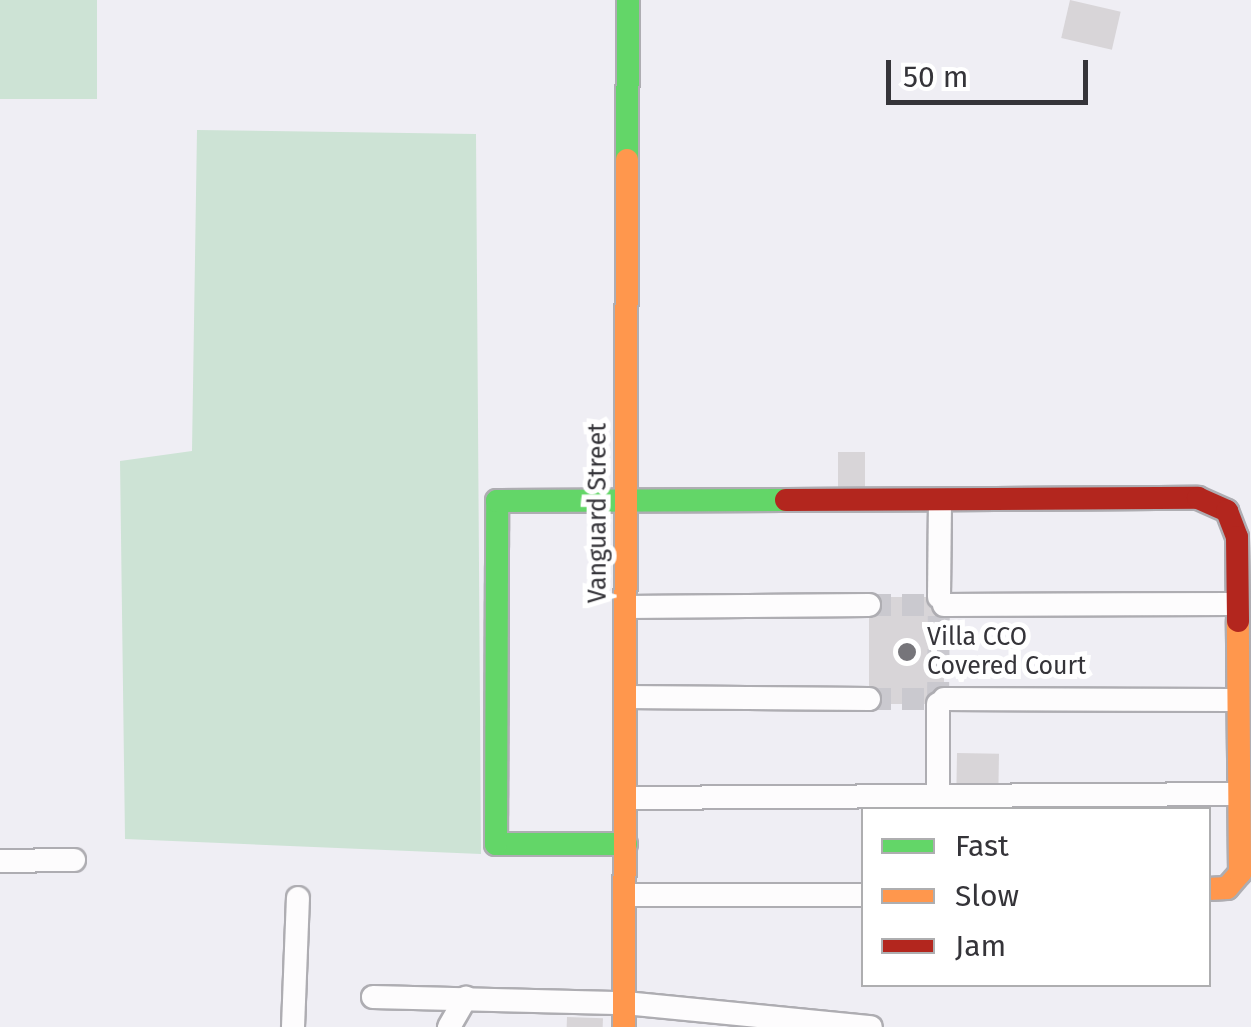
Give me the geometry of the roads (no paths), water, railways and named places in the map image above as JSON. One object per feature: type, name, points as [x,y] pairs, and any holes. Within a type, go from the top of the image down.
[{"type":"street","name":"Vanguard Street","points":[[624,1027],[628,0]]},
{"type":"street","points":[[626,844],[496,844],[495,503],[1198,498],[1227,511],[1237,537],[1234,604],[1240,873],[1227,888],[1211,889]]},
{"type":"street","points":[[940,502],[941,601],[1234,604]]},
{"type":"street","points":[[626,607],[870,605]]},
{"type":"street","points":[[626,697],[870,700]]},
{"type":"street","points":[[938,802],[941,702],[1235,700]]},
{"type":"street","points":[[626,798],[938,802],[1238,794]]},
{"type":"street","points":[[0,862],[74,860]]},
{"type":"street","points":[[626,895],[861,894]]},
{"type":"street","points":[[293,1027],[298,898]]},
{"type":"street","points":[[373,997],[625,1003],[871,1027]]},
{"type":"street","points":[[449,1027],[466,997]]},
{"type":"tunnel","points":[[938,704],[939,597]]},
{"type":"tunnel","points":[[869,605],[944,605]]},
{"type":"tunnel","points":[[869,699],[944,699]]},
{"type":"place","name":"Villa CCO Covered Court","points":[[907,652]]}]
